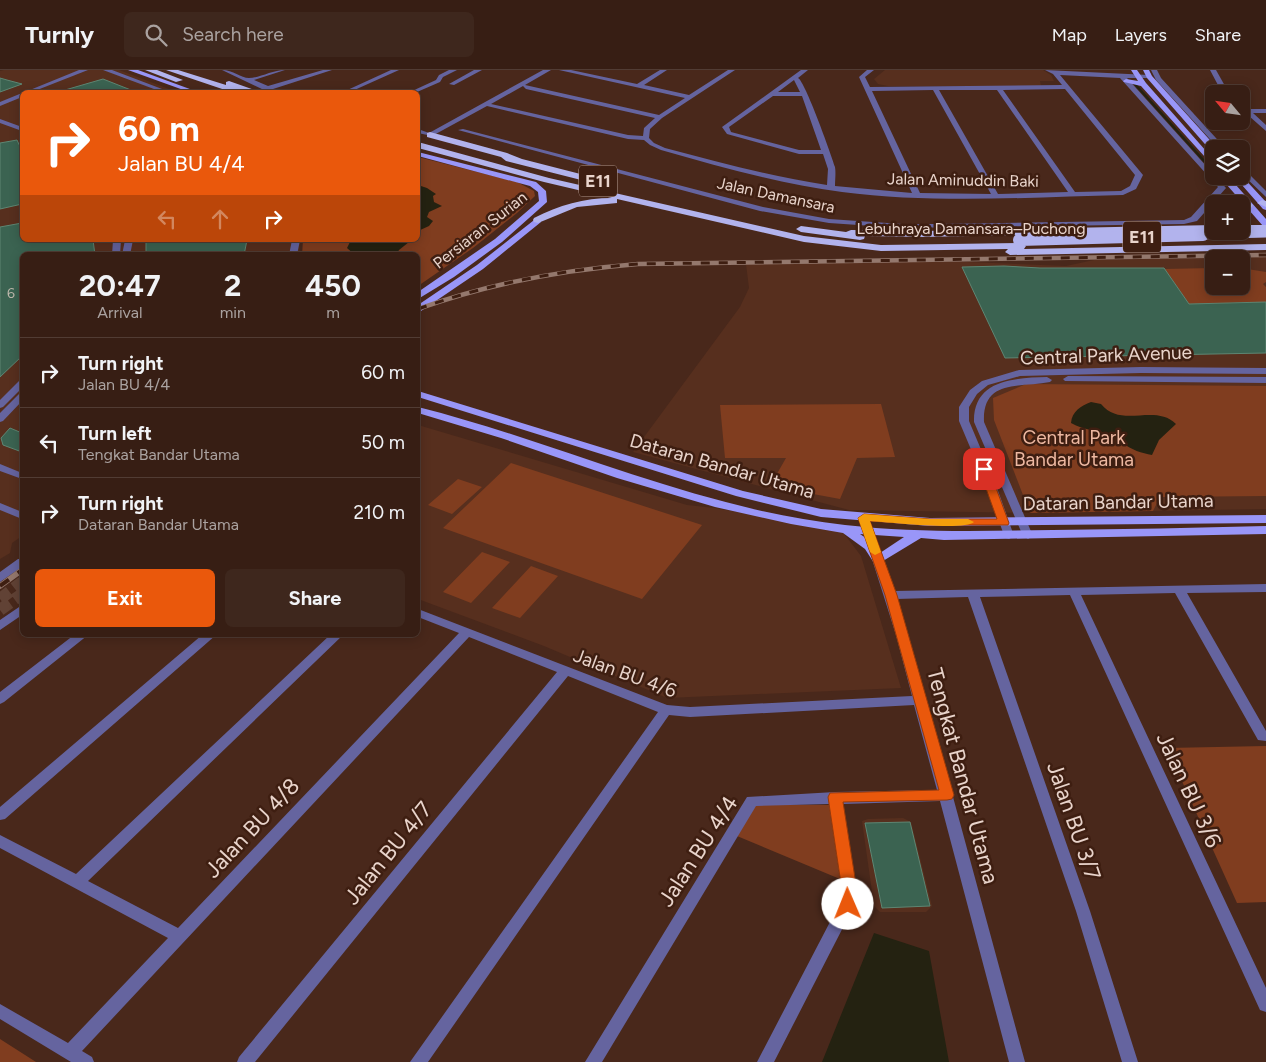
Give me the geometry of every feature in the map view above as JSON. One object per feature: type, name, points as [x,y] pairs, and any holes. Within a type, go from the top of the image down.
[{"type":"highway","points":[[149,70],[210,90]]},
{"type":"highway","points":[[170,70],[232,90]]},
{"type":"highway","points":[[190,70],[257,85]]},
{"type":"highway","points":[[430,135],[504,155],[519,162]]},
{"type":"highway","name":"Lebuhraya Damansara–Puchong","points":[[420,138],[781,226],[867,238],[1020,243],[1262,246]]},
{"type":"highway","name":"Lebuhraya Damansara–Puchong","points":[[420,146],[546,180],[776,234],[833,244],[881,248],[1266,233]]},
{"type":"highway","points":[[420,149],[453,155]]},
{"type":"highway","points":[[538,220],[561,208],[583,202],[602,200],[649,203]]},
{"type":"highway","points":[[1250,228],[1266,226]]},
{"type":"highway","points":[[837,233],[923,234],[1205,228]]},
{"type":"highway","points":[[1250,231],[1258,236],[1258,243],[1262,246]]},
{"type":"highway","points":[[881,248],[922,252],[1262,246]]},
{"type":"main road","points":[[131,70],[188,90]]},
{"type":"main road","points":[[1136,73],[1143,84],[1205,155]]},
{"type":"main road","points":[[1147,73],[1206,140]]},
{"type":"main road","points":[[1122,75],[1143,84]]},
{"type":"main road","name":"Persiaran Surian","points":[[420,155],[533,184],[542,191],[543,202],[528,217],[469,263],[420,295]]},
{"type":"main road","points":[[1231,185],[1239,195]]},
{"type":"main road","points":[[1247,185],[1265,202]]},
{"type":"main road","points":[[1250,207],[1266,226]]},
{"type":"main road","name":"Persiaran Surian","points":[[420,308],[480,266],[538,220]]},
{"type":"main road","name":"Dataran Bandar Utama","points":[[420,395],[740,494],[821,513],[930,522],[1004,523],[1266,519]]},
{"type":"main road","name":"Dataran Bandar Utama","points":[[420,411],[504,436],[621,476],[719,504],[791,520],[844,529],[944,536],[1028,536],[1266,530]]},
{"type":"main road","points":[[844,529],[857,536],[868,546],[878,560],[903,542],[918,535]]},
{"type":"main road","points":[[944,536],[968,542],[1007,543],[1266,537]]},
{"type":"street","points":[[33,90],[85,70]]},
{"type":"street","points":[[106,70],[161,90]]},
{"type":"street","points":[[225,70],[272,90]]},
{"type":"street","points":[[257,85],[282,70]]},
{"type":"street","points":[[257,85],[329,70]]},
{"type":"street","points":[[351,90],[396,70]]},
{"type":"street","points":[[418,90],[438,81],[441,76],[454,70]]},
{"type":"street","points":[[452,84],[479,70]]},
{"type":"street","points":[[420,132],[430,135],[548,70]]},
{"type":"street","points":[[562,70],[690,97]]},
{"type":"street","points":[[638,86],[664,70]]},
{"type":"street","points":[[490,106],[628,137],[646,138],[647,128],[660,117],[732,70]]},
{"type":"street","points":[[805,70],[725,127],[729,134],[799,152],[826,152]]},
{"type":"street","points":[[871,70],[862,77],[917,195]]},
{"type":"street","points":[[1154,70],[1158,79],[1215,140]]},
{"type":"street","points":[[1213,70],[1221,85]]},
{"type":"street","points":[[1052,71],[1085,71],[1122,75],[1147,73]]},
{"type":"street","name":"Jalan Aminuddin Baki","points":[[646,138],[652,144],[673,151],[777,179],[831,188],[917,195],[995,195],[1123,193],[1133,187],[1139,176],[1052,71]]},
{"type":"street","name":"Jalan Damansara","points":[[461,130],[728,200],[829,221],[902,226],[1184,222],[1194,219],[1222,188],[1221,186],[1122,75]]},
{"type":"street","points":[[794,78],[799,80],[832,169],[831,188]]},
{"type":"street","points":[[526,87],[660,117]]},
{"type":"street","points":[[868,90],[1066,87]]},
{"type":"street","points":[[999,88],[1073,194]]},
{"type":"street","points":[[935,89],[995,195]]},
{"type":"street","points":[[771,94],[804,94]]},
{"type":"street","points":[[0,104],[20,96]]},
{"type":"street","points":[[1250,111],[1266,111]]},
{"type":"street","points":[[1250,113],[1266,129]]},
{"type":"street","points":[[0,121],[20,128]]},
{"type":"street","points":[[1250,181],[1265,202]]},
{"type":"street","name":"Central Park Avenue","points":[[1009,536],[964,421],[964,407],[973,392],[985,383],[1019,373],[1141,370],[1266,371]]},
{"type":"street","name":"Central Park Avenue","points":[[1028,536],[979,422],[980,407],[985,396],[996,388],[1020,381],[1266,380]]},
{"type":"street","points":[[0,405],[20,385]]},
{"type":"street","points":[[0,419],[20,398]]},
{"type":"street","points":[[0,467],[20,475]]},
{"type":"street","points":[[0,506],[20,515]]},
{"type":"street","name":"Tengkat Bandar Utama","points":[[870,518],[869,532],[891,595],[947,795],[1017,1062]]},
{"type":"street","points":[[0,578],[20,563]]},
{"type":"street","points":[[891,595],[1266,588]]},
{"type":"street","points":[[1179,590],[1263,737]]},
{"type":"street","name":"Jalan BU 3/6","points":[[1074,592],[1266,1005]]},
{"type":"street","name":"Jalan BU 3/7","points":[[973,594],[1083,912],[1130,1062]]},
{"type":"street","points":[[0,626],[20,611]]},
{"type":"street","name":"Jalan BU 4/6","points":[[420,615],[666,710],[690,712],[919,700]]},
{"type":"street","name":"Jalan BU 4/8","points":[[70,1052],[466,633]]},
{"type":"street","points":[[0,699],[79,637]]},
{"type":"street","points":[[0,815],[208,637]]},
{"type":"street","points":[[77,882],[335,637]]},
{"type":"street","name":"Jalan BU 4/7","points":[[245,1062],[565,671]]},
{"type":"street","points":[[418,1062],[666,710]]},
{"type":"street","name":"Jalan BU 4/4","points":[[593,1062],[752,801],[947,795]]},
{"type":"street","points":[[765,1062],[850,897],[835,797]]},
{"type":"street","points":[[0,841],[179,936]]},
{"type":"street","points":[[0,1011],[86,1062]]},
{"type":"shaded area","points":[[119,70],[172,90],[20,90],[20,242],[300,242],[299,252],[20,252],[20,537],[12,543],[10,553],[0,559],[0,71]]},
{"type":"shaded area","points":[[885,70],[1043,70],[1051,75],[1054,81],[1040,81],[1041,86],[888,86],[878,84],[874,79]]},
{"type":"shaded area","points":[[420,186],[436,194],[433,196],[434,202],[442,206],[429,212],[427,217],[433,221],[429,226],[420,230]]},
{"type":"shaded area","points":[[350,242],[409,242],[398,252],[352,252],[347,248]]},
{"type":"shaded area","points":[[1250,257],[1266,257],[1266,509],[1030,513],[849,510],[633,452],[740,307],[749,288],[746,264],[943,261],[1066,266],[1094,260],[1205,258],[1205,295],[1250,295]]},
{"type":"shaded area","points":[[1091,402],[1101,404],[1109,411],[1118,415],[1158,416],[1168,418],[1176,424],[1159,440],[1152,455],[1144,453],[1130,448],[1114,435],[1081,428],[1071,423],[1073,415],[1084,405]]},
{"type":"shaded area","points":[[420,426],[687,505],[715,508],[842,531],[861,556],[901,688],[667,698],[544,646],[420,600]]},
{"type":"shaded area","points":[[903,818],[911,822],[932,906],[926,912],[880,912],[874,906],[862,821],[868,819]]},
{"type":"shaded area","points":[[874,933],[929,951],[949,1062],[822,1062]]},
{"type":"green space","points":[[420,158],[517,182],[534,191],[535,196],[517,213],[473,248],[420,285],[420,252],[302,252],[303,242],[420,242]]},
{"type":"green space","points":[[1205,268],[1205,295],[1250,295],[1250,269],[1266,272],[1266,282],[1263,284],[1266,287],[1266,302],[1189,304],[1164,269]]},
{"type":"green space","name":"Central Park Bandar Utama","points":[[1026,384],[1266,386],[1266,496],[1160,497],[1153,511],[1030,513],[994,420],[993,398]]},
{"type":"green space","points":[[881,404],[895,457],[857,458],[840,499],[770,486],[786,458],[725,458],[720,405]]},
{"type":"green space","points":[[511,463],[702,525],[642,599],[443,528]]},
{"type":"green space","points":[[458,479],[482,487],[452,514],[428,505]]},
{"type":"green space","points":[[482,552],[510,562],[471,603],[443,592]]},
{"type":"green space","points":[[531,566],[558,576],[520,618],[492,608]]},
{"type":"green space","points":[[1266,746],[1266,902],[1237,903],[1167,748]]},
{"type":"green space","points":[[753,805],[829,805],[840,879],[737,836]]},
{"type":"green space","points":[[0,1039],[36,1062],[0,1062]]},
{"type":"building","points":[[0,78],[7,80],[22,84],[0,92]]},
{"type":"building","points":[[103,79],[131,90],[65,90]]},
{"type":"building","points":[[17,140],[20,147],[20,204],[0,209],[0,143]]},
{"type":"building","points":[[20,223],[20,242],[93,242],[95,252],[20,252],[20,358],[0,377],[0,227]]},
{"type":"building","points":[[146,242],[247,242],[245,252],[146,252]]},
{"type":"building","points":[[1004,266],[1040,268],[1164,268],[1189,304],[1266,302],[1266,353],[1005,358],[962,267]]},
{"type":"building","points":[[10,428],[20,432],[20,451],[3,445],[1,438]]},
{"type":"building","points":[[910,822],[930,906],[882,908],[865,823]]},
{"type":"waterway","points":[[1134,83],[1205,162]]},
{"type":"tunnel","points":[[0,599],[20,584]]},
{"type":"tunnel","points":[[0,610],[20,595]]},
{"type":"railway","points":[[420,308],[472,292],[526,279],[638,264],[1266,255]]},
{"type":"railway","points":[[0,586],[20,571]]},
{"type":"slow traffic","points":[[875,552],[869,532],[864,524],[864,518],[968,522]]},
{"type":"route","points":[[848,904],[850,897],[835,797],[947,795],[891,595],[869,532],[864,524],[864,518],[930,522],[1004,523],[984,469]]}]
